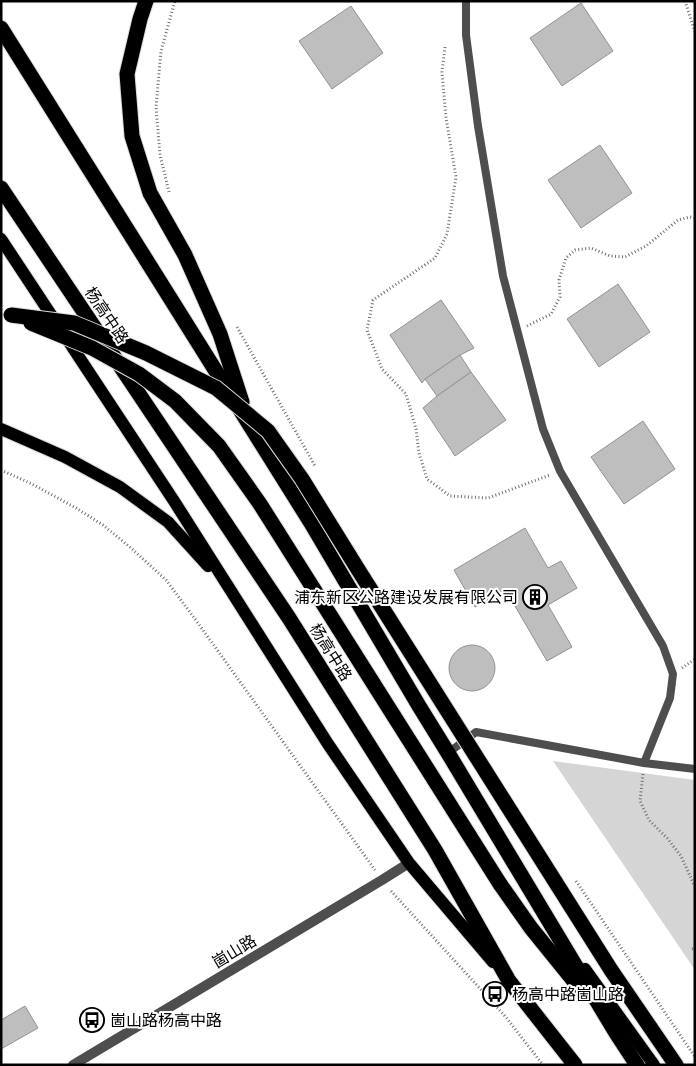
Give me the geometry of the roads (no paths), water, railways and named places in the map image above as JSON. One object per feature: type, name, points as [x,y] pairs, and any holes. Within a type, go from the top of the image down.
[{"type":"highway","points":[[146,1],[127,74],[132,136],[150,193],[184,254],[220,334],[249,425]]},
{"type":"highway","points":[[1,28],[311,523],[419,706],[637,1065]]},
{"type":"highway","name":"杨高中路","points":[[1,188],[289,618],[435,850],[509,981],[575,1065]]},
{"type":"highway","points":[[6,314],[92,348],[139,374],[175,401],[219,446],[260,504],[500,884],[531,928],[616,1033]]},
{"type":"highway","points":[[6,314],[74,323],[146,353],[216,388],[268,431],[302,479],[611,970],[676,1065]]},
{"type":"main road","points":[[1,240],[174,501],[328,744],[410,862],[509,981]]},
{"type":"main road","points":[[1,429],[64,457],[120,487],[168,522],[233,594]]},
{"type":"main road","points":[[545,914],[654,1065]]},
{"type":"street","name":"崮山路","points":[[72,1065],[410,862]]},
{"type":"lane","points":[[466,1],[466,35],[478,126],[503,276],[543,429],[560,472],[663,646],[673,674],[670,698],[644,763]]},
{"type":"lane","points":[[448,753],[476,732],[644,763],[695,769]]},
{"type":"place","name":"浦东新区公路建设发展有限公司","points":[[535,597]]},
{"type":"place","name":"杨高中路崮山路","points":[[495,994]]},
{"type":"place","name":"崮山路杨高中路","points":[[92,1020]]}]
